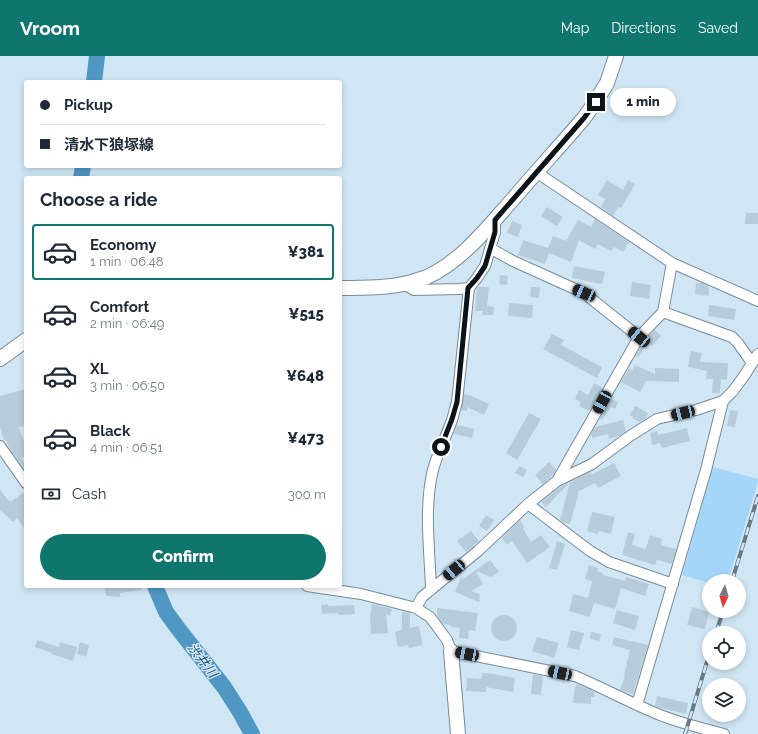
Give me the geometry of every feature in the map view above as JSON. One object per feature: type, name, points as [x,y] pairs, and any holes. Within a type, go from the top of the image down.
[{"type":"main road","points":[[342,288],[378,288],[404,284],[426,278],[457,257],[495,220],[584,118],[596,102],[607,83],[616,56]]},
{"type":"main road","points":[[0,358],[24,341]]},
{"type":"main road","points":[[451,651],[458,734]]},
{"type":"street","points":[[536,172],[672,263],[758,300]]},
{"type":"street","points":[[431,590],[428,518],[432,475],[457,402],[468,288],[485,266],[495,232],[495,220]]},
{"type":"street","points":[[490,248],[513,261],[584,293],[639,337]]},
{"type":"street","points":[[558,481],[639,337],[663,312],[672,263]]},
{"type":"street","points":[[404,284],[414,290],[468,288]]},
{"type":"street","points":[[663,312],[732,337],[738,343],[752,364]]},
{"type":"street","points":[[638,705],[706,470],[724,401],[733,391],[758,354]]},
{"type":"street","points":[[416,608],[422,597],[478,551],[528,504],[558,481],[592,464],[630,436],[657,419],[696,410],[724,401]]},
{"type":"street","points":[[0,446],[24,480]]},
{"type":"street","points":[[528,504],[590,551],[609,562],[673,584]]},
{"type":"street","points":[[320,588],[361,594],[416,608],[430,617],[447,640],[451,651],[575,676],[654,713],[724,734]]},
{"type":"shaded area","points":[[713,467],[758,479],[730,574],[702,574],[702,581],[682,575]]},
{"type":"building","points":[[607,180],[623,190],[628,180],[635,184],[621,208],[618,207],[613,216],[601,207],[605,199],[598,195]]},
{"type":"building","points":[[547,207],[563,217],[557,226],[541,216]]},
{"type":"building","points":[[746,213],[758,213],[758,224],[745,224]]},
{"type":"building","points":[[595,219],[629,242],[623,252],[614,247],[611,251],[598,244],[595,249],[579,240],[571,262],[549,253],[545,264],[518,255],[523,240],[548,248],[553,236],[566,241],[578,220],[591,227]]},
{"type":"building","points":[[512,221],[522,225],[518,237],[507,233]]},
{"type":"building","points":[[574,266],[605,272],[602,284],[572,278]]},
{"type":"building","points":[[500,275],[508,276],[507,285],[499,284]]},
{"type":"building","points":[[632,282],[651,285],[649,299],[630,296]]},
{"type":"building","points":[[696,283],[702,283],[709,287],[709,296],[695,294]]},
{"type":"building","points":[[478,287],[489,287],[487,306],[494,307],[493,315],[482,315],[483,311],[475,311]]},
{"type":"building","points":[[531,287],[540,287],[539,298],[530,297]]},
{"type":"building","points":[[509,303],[533,305],[532,318],[508,316]]},
{"type":"building","points":[[709,305],[736,309],[734,320],[708,316]]},
{"type":"building","points":[[655,330],[661,336],[652,346],[648,342],[638,357],[636,356],[644,341]]},
{"type":"building","points":[[552,334],[564,340],[561,345],[602,367],[597,378],[543,349]]},
{"type":"building","points":[[691,351],[702,353],[700,362],[728,363],[727,380],[721,379],[720,393],[712,393],[713,379],[706,379],[707,371],[688,367]]},
{"type":"building","points":[[635,365],[655,374],[655,368],[679,369],[679,382],[646,381],[640,392],[621,382],[629,369],[632,370]]},
{"type":"building","points":[[594,383],[603,388],[589,411],[579,406],[581,402],[575,399],[579,390],[588,395]]},
{"type":"building","points":[[24,390],[24,426],[18,427],[24,440],[24,457],[21,458],[24,462],[24,469],[10,449],[6,440],[4,441],[0,427],[0,396]]},
{"type":"building","points":[[464,394],[489,404],[484,415],[467,407],[467,411],[461,410]]},
{"type":"building","points":[[611,399],[618,402],[615,409],[611,407],[602,420],[600,419]]},
{"type":"building","points":[[635,406],[648,413],[645,419],[640,422],[632,418],[634,417],[630,415]]},
{"type":"building","points":[[730,410],[738,411],[735,427],[727,426]]},
{"type":"building","points":[[529,413],[541,419],[517,460],[506,453]]},
{"type":"building","points":[[623,420],[626,431],[619,436],[609,439],[608,434],[592,438],[591,434],[595,427]]},
{"type":"building","points":[[457,425],[474,429],[472,438],[454,434]]},
{"type":"building","points":[[687,428],[690,441],[662,448],[660,443],[652,445],[650,433],[657,431],[658,435]]},
{"type":"building","points":[[549,462],[556,470],[554,474],[543,484],[535,475]]},
{"type":"building","points":[[614,463],[621,476],[598,488],[595,483],[579,491],[570,524],[562,522],[560,520],[570,482],[590,472],[591,475]]},
{"type":"building","points":[[519,466],[527,470],[523,477],[515,473]]},
{"type":"building","points":[[570,482],[546,507],[541,502],[560,487]]},
{"type":"building","points":[[0,490],[10,502],[23,493],[24,528],[17,518],[13,522],[0,510]]},
{"type":"building","points":[[592,512],[615,517],[611,534],[599,531],[598,534],[587,531]]},
{"type":"building","points":[[486,515],[494,520],[487,531],[479,526]]},
{"type":"building","points":[[520,520],[524,527],[523,529],[531,542],[541,535],[550,547],[527,563],[512,541],[507,545],[502,538]]},
{"type":"building","points":[[471,531],[479,541],[466,552],[457,541]]},
{"type":"building","points":[[628,532],[635,534],[632,545],[646,549],[650,535],[662,539],[661,545],[676,549],[672,564],[657,560],[655,565],[622,555]]},
{"type":"building","points":[[557,541],[565,544],[557,570],[549,568]]},
{"type":"building","points":[[490,560],[499,572],[491,577],[476,571],[483,584],[471,591],[480,594],[479,602],[455,592],[461,577],[463,579]]},
{"type":"building","points":[[589,565],[598,568],[597,571],[603,573],[603,575],[625,581],[626,577],[649,584],[645,596],[621,588],[615,609],[594,603],[590,617],[569,611],[573,594],[588,598],[592,581],[585,579]]},
{"type":"building","points":[[105,588],[141,588],[141,590],[120,593],[120,597],[106,596]]},
{"type":"building","points":[[328,604],[328,606],[354,605],[355,614],[322,614],[321,605]]},
{"type":"building","points":[[372,604],[392,609],[390,615],[386,614],[388,633],[371,634],[370,615]]},
{"type":"building","points":[[692,607],[702,610],[702,618],[708,618],[706,626],[702,626],[702,628],[687,625]]},
{"type":"building","points":[[437,608],[478,613],[475,631],[469,630],[468,639],[459,638],[460,628],[443,624],[437,615]]},
{"type":"building","points":[[617,610],[639,616],[635,630],[613,623]]},
{"type":"building","points":[[402,612],[410,613],[410,628],[419,626],[423,645],[409,648],[408,645],[398,647],[395,632],[402,630]]},
{"type":"building","points":[[504,615],[513,619],[517,628],[513,637],[504,641],[495,637],[491,628],[495,619]]},
{"type":"building","points":[[571,630],[584,633],[579,650],[567,647]]},
{"type":"building","points":[[591,632],[601,634],[599,641],[590,639]]},
{"type":"building","points":[[537,637],[559,643],[554,658],[532,651]]},
{"type":"building","points":[[614,637],[648,645],[633,694],[620,690],[625,675],[630,650],[612,645]]},
{"type":"building","points":[[37,640],[59,647],[60,642],[77,647],[73,661],[35,647]]},
{"type":"building","points":[[80,642],[89,645],[86,657],[77,654]]},
{"type":"building","points":[[482,673],[515,678],[513,692],[486,687],[486,692],[466,691],[467,678],[481,679]]},
{"type":"building","points":[[533,674],[543,676],[541,695],[531,694]]},
{"type":"building","points":[[577,684],[595,692],[594,697],[591,697],[591,704],[573,703]]},
{"type":"building","points":[[657,696],[688,703],[686,714],[655,706]]},
{"type":"waterway","name":"渋井川","points":[[94,80],[97,56]]},
{"type":"waterway","name":"渋井川","points":[[81,176],[83,168]]},
{"type":"waterway","name":"渋井川","points":[[156,588],[166,612],[224,687],[252,734]]},
{"type":"railway","points":[[734,574],[758,496]]},
{"type":"railway","points":[[718,626],[721,618]]},
{"type":"railway","points":[[685,734],[704,670]]},
{"type":"route","points":[[441,447],[457,402],[468,288],[485,266],[495,232],[495,220],[584,118],[596,102]]}]
